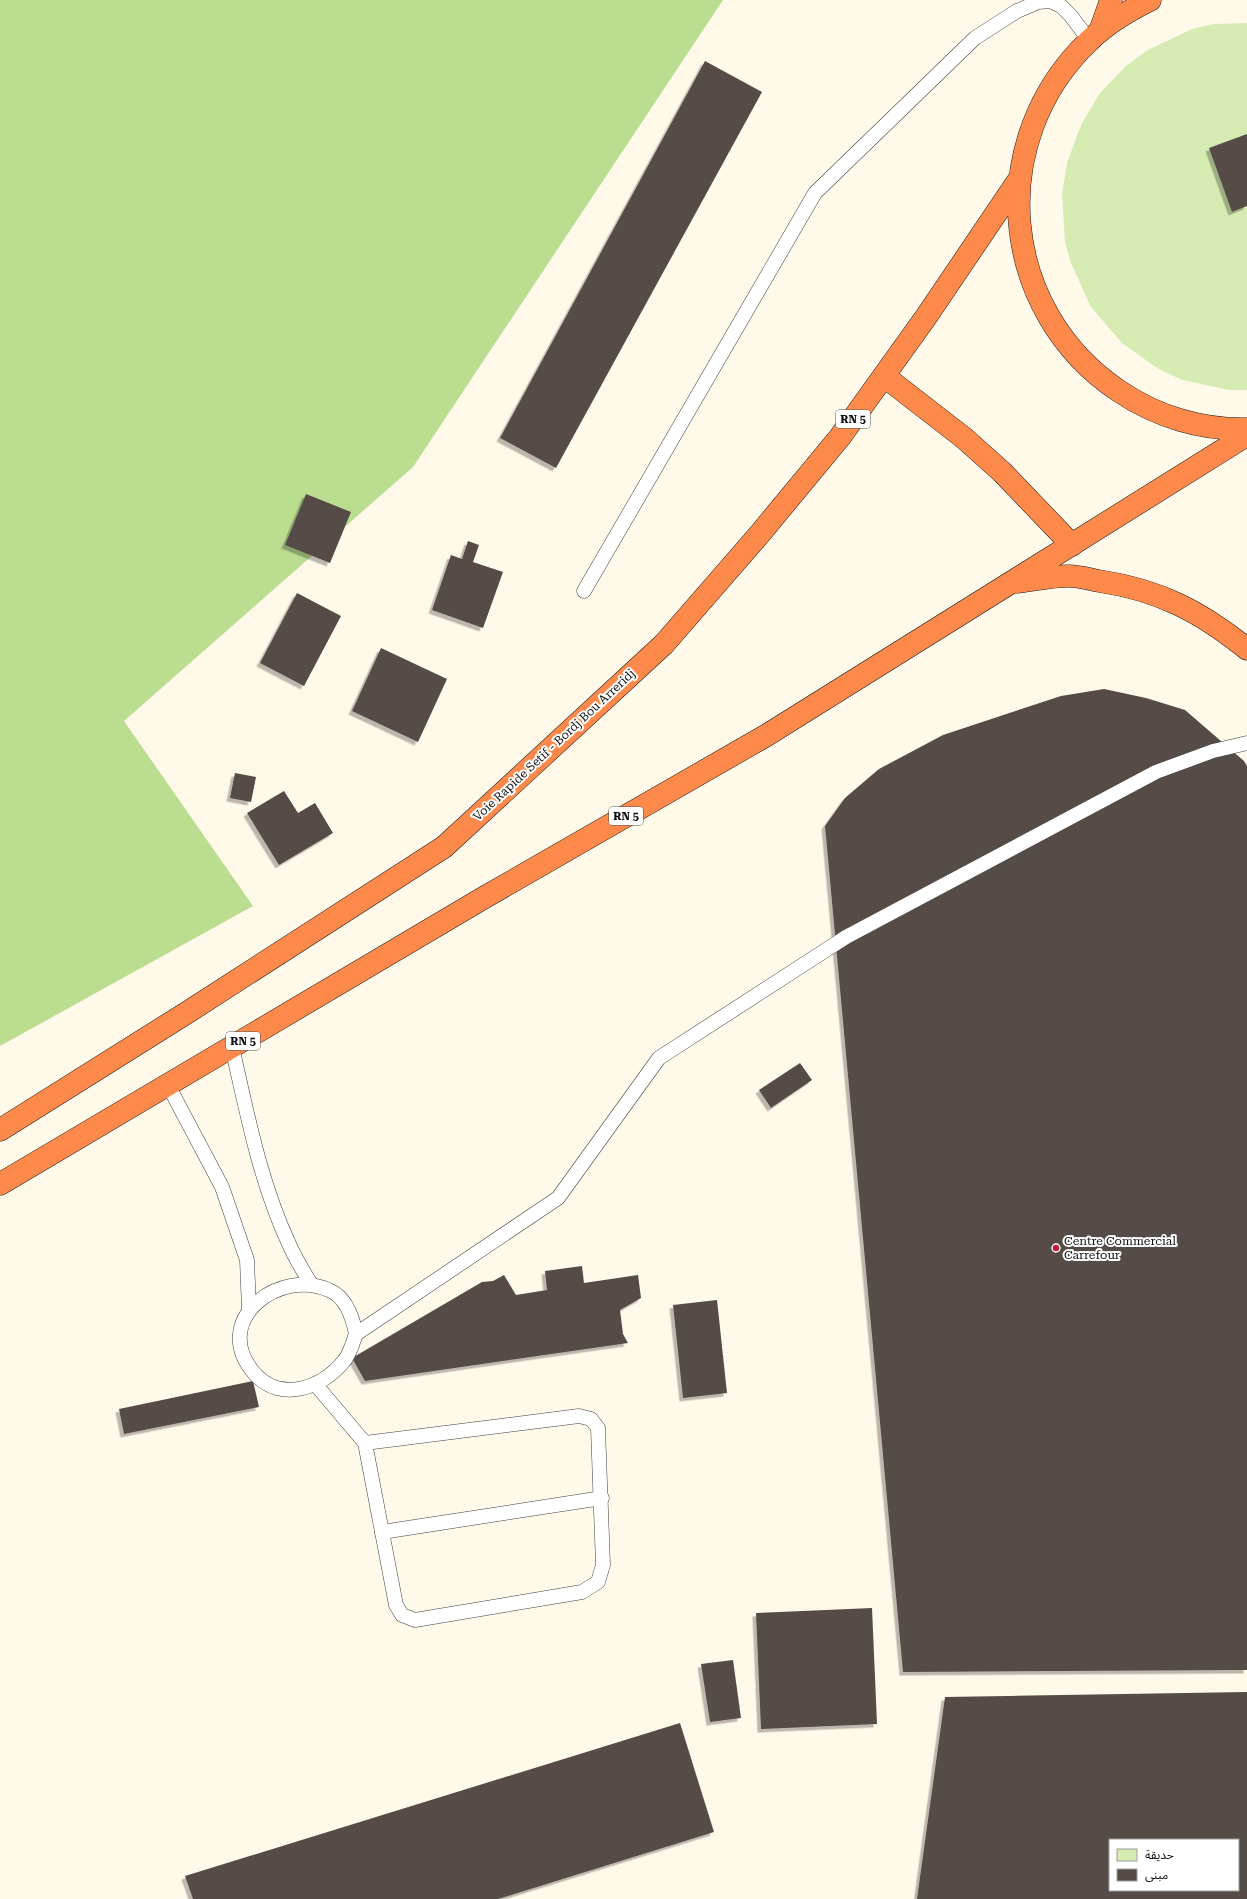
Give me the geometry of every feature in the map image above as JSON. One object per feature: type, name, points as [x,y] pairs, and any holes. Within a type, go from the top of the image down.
[{"type":"highway","points":[[1095,35],[1111,0]]},
{"type":"highway","points":[[1150,0],[1128,11],[1095,35],[1060,74],[1041,107],[1029,135],[1020,178],[1018,204],[1020,230],[1030,275],[1042,305],[1055,328],[1071,349],[1089,368],[1109,385],[1131,399],[1155,411],[1205,426],[1247,429]]},
{"type":"highway","name":"RN 5","points":[[884,376],[926,317],[1020,178]]},
{"type":"highway","points":[[884,376],[970,442],[1032,502],[1072,545]]},
{"type":"highway","name":"Voie Rapide Setif - Bordj Bou Arreridj","points":[[0,1130],[194,1008],[444,847],[664,644],[758,536],[840,437],[884,376]]},
{"type":"highway","name":"RN 5","points":[[0,1184],[485,897],[767,735],[1247,435]]},
{"type":"highway","points":[[1012,583],[1069,576],[1116,583],[1164,597],[1196,612],[1220,627],[1247,649]]},
{"type":"lane","points":[[584,591],[815,193],[975,38],[1017,11],[1038,2],[1050,1],[1061,6],[1095,35]]},
{"type":"lane","points":[[356,1334],[353,1318],[347,1307],[332,1291],[311,1284],[285,1287],[263,1297],[249,1309],[239,1328],[240,1348],[247,1364],[262,1381],[278,1388],[299,1389],[316,1385],[330,1376],[345,1360],[356,1334],[558,1198],[659,1058],[846,937],[1156,772],[1213,751],[1247,743]]},
{"type":"lane","points":[[232,1047],[254,1139],[268,1189],[289,1244],[311,1284]]},
{"type":"lane","points":[[168,1085],[222,1188],[247,1260],[249,1309]]},
{"type":"lane","points":[[316,1385],[365,1443],[396,1605],[402,1615],[415,1620],[582,1592],[598,1582],[603,1565],[602,1498],[598,1428],[591,1419],[579,1416],[365,1443]]},
{"type":"lane","points":[[382,1532],[602,1498]]},
{"type":"green space","points":[[0,0],[723,0],[413,467],[124,721],[253,906],[0,1046]]},
{"type":"green space","points":[[1247,23],[1247,390],[1229,390],[1182,380],[1157,368],[1122,343],[1091,307],[1071,263],[1065,242],[1062,194],[1067,163],[1081,125],[1100,93],[1126,66],[1148,50],[1192,29],[1214,24]]},
{"type":"building","points":[[705,61],[762,92],[556,468],[500,438]]},
{"type":"building","points":[[1247,134],[1247,206],[1232,212],[1209,148]]},
{"type":"building","points":[[306,494],[351,512],[330,563],[285,545]]},
{"type":"building","points":[[468,541],[479,545],[473,562],[503,572],[483,628],[432,610],[451,555],[462,559]]},
{"type":"building","points":[[297,593],[341,616],[304,686],[260,663]]},
{"type":"building","points":[[381,648],[447,679],[418,742],[352,711]]},
{"type":"building","name":"Centre Commercial Carrefour","points":[[1104,689],[1146,698],[1185,710],[1244,761],[1247,766],[1247,1670],[903,1672],[825,826],[845,798],[879,769],[943,735],[1061,696]]},
{"type":"building","points":[[235,773],[256,777],[251,802],[230,798]]},
{"type":"building","points":[[284,791],[298,813],[315,803],[333,833],[279,865],[247,813]]},
{"type":"building","points":[[800,1063],[812,1080],[771,1108],[759,1090]]},
{"type":"building","points":[[582,1266],[584,1283],[638,1275],[641,1298],[620,1310],[623,1334],[628,1343],[365,1381],[352,1358],[482,1282],[493,1281],[504,1275],[516,1295],[547,1290],[545,1271]]},
{"type":"building","points":[[717,1300],[727,1393],[683,1398],[673,1305]]},
{"type":"building","points":[[253,1381],[259,1407],[124,1434],[119,1409]]},
{"type":"building","points":[[872,1608],[877,1724],[761,1729],[756,1613]]},
{"type":"building","points":[[733,1660],[741,1718],[710,1722],[701,1664]]},
{"type":"building","points":[[1247,1692],[1247,1899],[917,1899],[945,1697]]},
{"type":"building","points":[[680,1723],[714,1832],[498,1899],[193,1899],[185,1876]]},
{"type":"place","name":"Centre Commercial Carrefour","points":[[1056,1248]]}]
